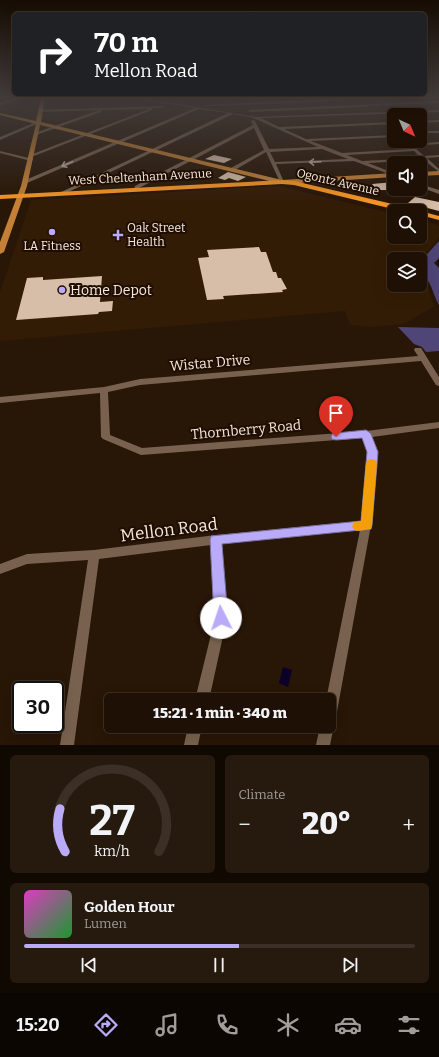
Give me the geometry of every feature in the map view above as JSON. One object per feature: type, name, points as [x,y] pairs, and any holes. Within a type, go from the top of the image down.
[{"type":"highway","points":[[252,184],[260,180],[255,176]]},
{"type":"highway","name":"West Cheltenham Avenue","points":[[0,197],[282,182]]},
{"type":"highway","name":"Ogontz Avenue","points":[[282,182],[291,186],[387,209]]},
{"type":"highway","name":"Ogontz Avenue","points":[[282,182],[297,184],[387,205]]},
{"type":"highway","points":[[427,215],[439,218]]},
{"type":"highway","points":[[427,219],[439,222]]},
{"type":"main road","name":"Ogontz Avenue","points":[[81,133],[282,182]]},
{"type":"main road","points":[[0,252],[21,196],[36,134]]},
{"type":"main road","points":[[427,173],[439,172]]},
{"type":"main road","points":[[282,182],[387,175]]},
{"type":"street","points":[[3,133],[10,135]]},
{"type":"street","points":[[0,139],[15,133]]},
{"type":"street","points":[[0,152],[31,157],[89,133]]},
{"type":"street","points":[[25,182],[140,133]]},
{"type":"street","points":[[60,194],[190,133]]},
{"type":"street","points":[[136,190],[138,187],[242,133]]},
{"type":"street","points":[[258,133],[282,182]]},
{"type":"street","points":[[288,133],[387,172]]},
{"type":"street","points":[[305,140],[387,136]]},
{"type":"street","points":[[427,144],[439,143]]},
{"type":"street","points":[[231,170],[260,153],[267,151],[324,148]]},
{"type":"street","points":[[413,148],[422,156]]},
{"type":"street","points":[[339,154],[416,150]]},
{"type":"street","points":[[427,158],[439,156]]},
{"type":"street","points":[[273,163],[354,160]]},
{"type":"street","points":[[362,162],[387,160]]},
{"type":"street","points":[[427,161],[439,172]]},
{"type":"street","points":[[427,188],[439,192]]},
{"type":"street","points":[[418,350],[439,383]]},
{"type":"street","name":"Wistar Drive","points":[[0,400],[104,390],[140,382],[423,358]]},
{"type":"street","name":"Thornberry Road","points":[[104,390],[106,437],[141,452],[366,434],[439,425]]},
{"type":"street","points":[[334,693],[366,525],[372,452],[366,434]]},
{"type":"street","name":"Mellon Road","points":[[0,569],[13,563],[27,560],[94,555],[216,540],[366,525]]},
{"type":"street","points":[[204,693],[221,618],[216,540]]},
{"type":"street","points":[[67,745],[94,555]]},
{"type":"street","points":[[191,745],[194,733]]},
{"type":"street","points":[[324,745],[326,733]]},
{"type":"shaded area","points":[[279,186],[387,212],[387,244],[427,244],[427,222],[439,225],[439,238],[427,253],[387,252],[387,292],[427,292],[427,284],[434,306],[404,324],[370,327],[350,325],[345,311],[0,341],[0,292],[31,200]]},
{"type":"shaded area","points":[[439,241],[439,258],[434,263],[439,268],[439,305],[427,280],[427,254]]},
{"type":"shaded area","points":[[398,327],[439,328],[439,351],[426,352],[422,347],[414,344]]},
{"type":"shaded area","points":[[283,667],[292,670],[288,687],[279,683]]},
{"type":"building","points":[[214,155],[232,159],[224,163],[205,159]]},
{"type":"building","points":[[228,172],[246,177],[238,181],[229,178],[225,180],[218,178]]},
{"type":"building","points":[[387,183],[387,190],[377,190],[372,184]]},
{"type":"building","points":[[415,197],[439,202],[439,211],[427,208],[427,204],[408,203]]},
{"type":"building","points":[[259,247],[261,252],[266,252],[273,272],[276,272],[278,278],[281,278],[287,289],[282,290],[283,292],[223,296],[224,299],[207,300],[198,258],[209,257],[207,250]]},
{"type":"building","name":"Home Depot","points":[[102,276],[100,302],[113,301],[112,311],[99,312],[98,314],[16,320],[27,278],[43,277],[43,280]]},
{"type":"slow traffic","points":[[358,526],[366,525],[372,463]]},
{"type":"place","name":"LA Fitness","points":[[52,232]]},
{"type":"place","name":"Oak Street Health","points":[[118,235]]},
{"type":"place","name":"Home Depot","points":[[62,290]]},
{"type":"route","points":[[221,618],[216,540],[366,525],[372,452],[366,434],[336,437]]}]
